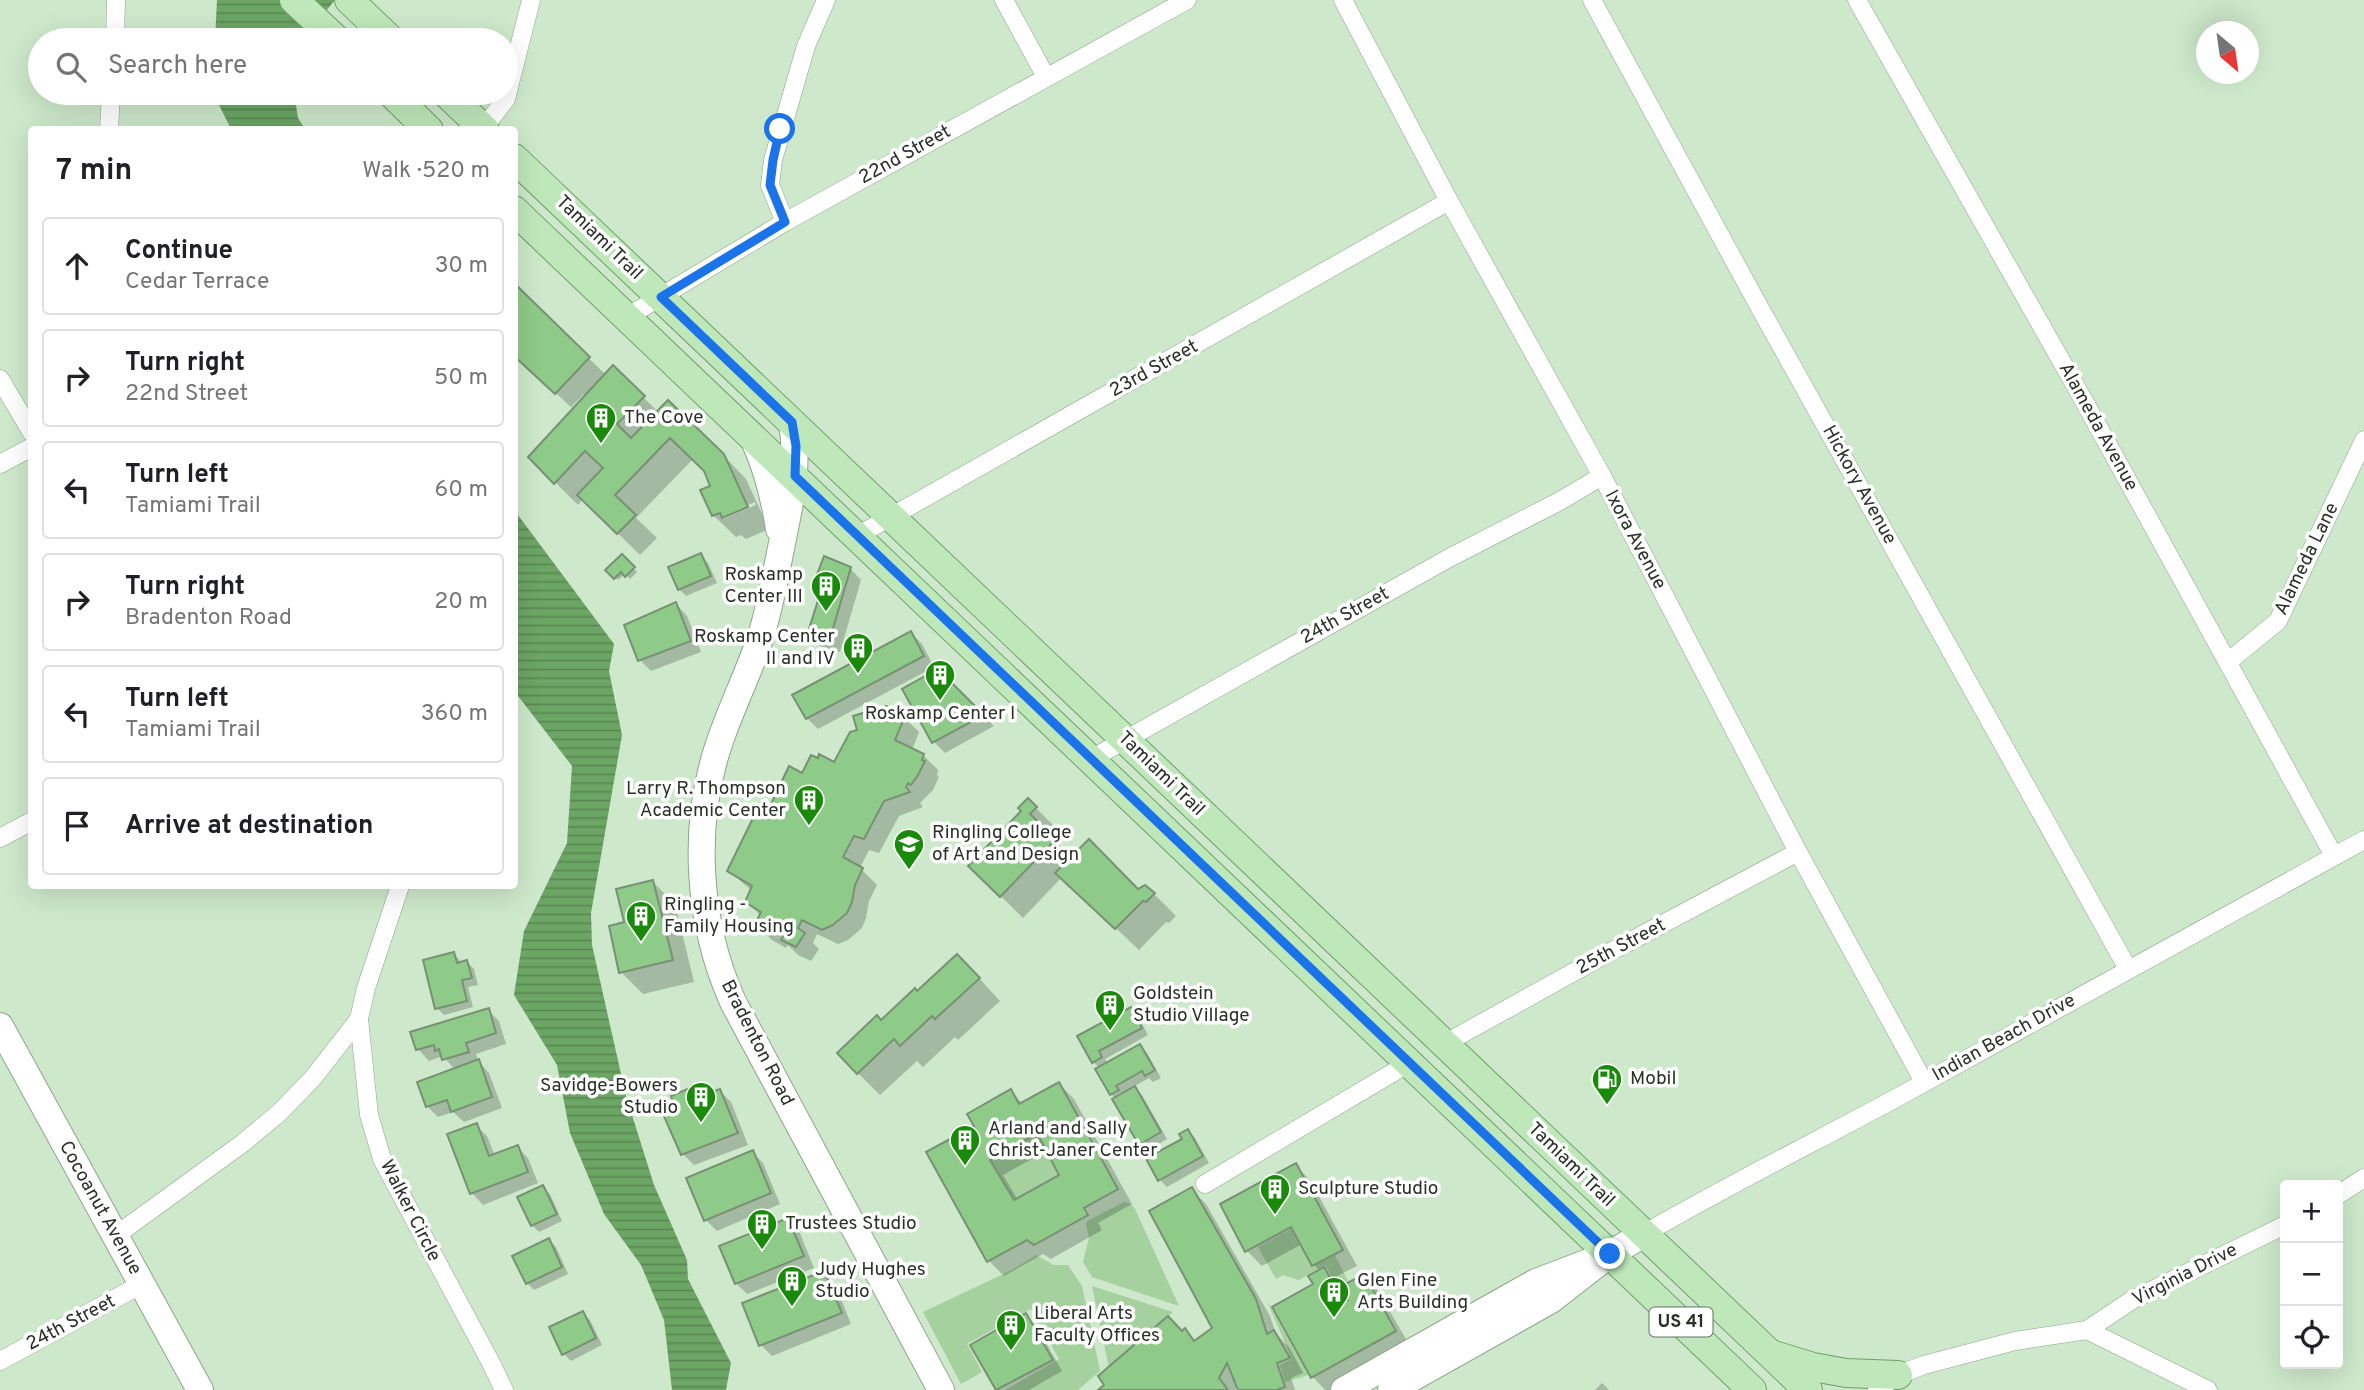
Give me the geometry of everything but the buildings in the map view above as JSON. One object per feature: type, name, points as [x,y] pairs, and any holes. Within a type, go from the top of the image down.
[{"type":"main road","points":[[294,0],[324,28]]},
{"type":"main road","points":[[352,3],[378,28]]},
{"type":"main road","points":[[403,105],[425,126]]},
{"type":"main road","points":[[458,105],[480,126]]},
{"type":"main road","name":"Tamiami Trail","points":[[518,162],[1808,1390]]},
{"type":"main road","name":"Tamiami Trail","points":[[518,214],[1357,1012],[1744,1385]]},
{"type":"main road","points":[[1357,1012],[1415,1042],[1444,1044]]},
{"type":"main road","points":[[1409,1063],[1447,1073],[1468,1086],[1502,1099]]},
{"type":"main road","points":[[1769,1353],[1813,1367],[1888,1382]]},
{"type":"street","points":[[115,28],[116,0]]},
{"type":"street","points":[[518,51],[531,0]]},
{"type":"street","points":[[785,222],[770,185],[773,160],[806,46],[826,0]]},
{"type":"street","points":[[1004,0],[1046,77]]},
{"type":"street","name":"22nd Street","points":[[627,317],[785,222],[1187,0]]},
{"type":"street","name":"Ixora Avenue","points":[[1343,0],[1449,201],[1602,476],[1798,852],[1924,1082]]},
{"type":"street","name":"Hickory Avenue","points":[[1592,0],[1756,302],[2128,969]]},
{"type":"street","name":"Alameda Avenue","points":[[1857,0],[2084,401],[2334,856]]},
{"type":"street","points":[[109,126],[110,105]]},
{"type":"street","points":[[485,126],[501,105]]},
{"type":"street","name":"23rd Street","points":[[857,536],[1449,201]]},
{"type":"street","points":[[0,379],[28,426]]},
{"type":"street","name":"Bradenton Road","points":[[792,422],[796,446],[795,476],[782,546],[762,632],[719,742],[710,780],[703,820],[703,891],[709,928],[733,1002],[941,1390]]},
{"type":"street","name":"Bradenton Road","points":[[750,434],[765,465],[782,546]]},
{"type":"street","name":"Alameda Lane","points":[[2228,662],[2278,621],[2364,440]]},
{"type":"street","points":[[0,464],[28,449]]},
{"type":"street","name":"24th Street","points":[[1091,759],[1449,558],[1560,501],[1602,476]]},
{"type":"street","points":[[0,838],[28,823]]},
{"type":"street","name":"Indian Beach Drive","points":[[1644,1234],[1709,1196],[1924,1082],[2364,840]]},
{"type":"street","name":"25th Street","points":[[1444,1044],[1798,852]]},
{"type":"street","name":"Walker Circle","points":[[399,889],[366,988],[359,1019],[369,1115],[382,1159],[504,1390]]},
{"type":"street","name":"Walker Circle","points":[[115,1236],[243,1143],[279,1113],[313,1078],[359,1019]]},
{"type":"street","name":"Cocoanut Avenue","points":[[0,1026],[200,1390]]},
{"type":"street","points":[[1205,1185],[1409,1063]]},
{"type":"street","points":[[2343,1192],[2364,1178]]},
{"type":"street","name":"Virginia Drive","points":[[2087,1330],[2132,1300],[2280,1226]]},
{"type":"street","points":[[1391,1390],[1551,1300],[1610,1254],[1644,1234]]},
{"type":"street","points":[[1344,1390],[1536,1282],[1610,1254]]},
{"type":"street","name":"24th Street","points":[[0,1361],[142,1284]]},
{"type":"street","points":[[1888,1382],[1980,1349],[2087,1330],[2208,1390]]},
{"type":"shaded area","points":[[217,0],[335,0],[312,28],[216,28]]},
{"type":"shaded area","points":[[219,105],[296,105],[298,118],[303,126],[230,126]]},
{"type":"shaded area","points":[[518,515],[614,644],[609,671],[622,735],[591,913],[592,945],[626,1096],[654,1185],[687,1260],[688,1279],[731,1363],[726,1390],[672,1390],[664,1320],[641,1265],[604,1214],[570,1133],[557,1065],[514,995],[524,931],[567,843],[572,766],[518,696]]},
{"type":"shaded area","points":[[1037,1133],[1059,1175],[1014,1200],[990,1160]]},
{"type":"shaded area","points":[[1124,1202],[1135,1209],[1179,1306],[1092,1277],[1083,1262],[1089,1238],[1087,1221]]},
{"type":"shaded area","points":[[1291,1229],[1312,1267],[1335,1255],[1348,1281],[1338,1287],[1325,1265],[1299,1280],[1283,1275],[1276,1279],[1258,1247]]},
{"type":"shaded area","points":[[1036,1255],[1054,1265],[1068,1265],[1082,1286],[1100,1371],[1078,1390],[1005,1390],[1059,1359],[1031,1309],[967,1344],[982,1372],[961,1384],[923,1312],[1012,1270]]},
{"type":"shaded area","points":[[1092,1286],[1173,1312],[1109,1368]]},
{"type":"shaded area","points":[[1266,1299],[1308,1375],[1285,1382],[1280,1365],[1292,1359]]},
{"type":"place","name":"The Cove","points":[[601,445]]},
{"type":"place","name":"Roskamp Center III","points":[[826,613]]},
{"type":"place","name":"Roskamp Center II and IV","points":[[858,675]]},
{"type":"place","name":"Roskamp Center I","points":[[940,702]]},
{"type":"place","name":"Larry R. Thompson Academic Center","points":[[809,827]]},
{"type":"place","name":"Ringling College of Art and Design","points":[[909,871]]},
{"type":"place","name":"Ringling - Family Housing","points":[[641,943]]},
{"type":"place","name":"Goldstein Studio Village","points":[[1110,1032]]},
{"type":"place","name":"Mobil","points":[[1607,1106]]},
{"type":"place","name":"Savidge-Bowers Studio","points":[[701,1124]]},
{"type":"place","name":"Arland and Sally Christ-Janer Center","points":[[965,1167]]},
{"type":"place","name":"Sculpture Studio","points":[[1275,1216]]},
{"type":"place","name":"Trustees Studio","points":[[762,1251]]},
{"type":"place","name":"Judy Hughes Studio","points":[[792,1308]]},
{"type":"place","name":"Glen Fine Arts Building","points":[[1334,1319]]},
{"type":"place","name":"Liberal Arts Faculty Offices","points":[[1011,1352]]},
{"type":"route","points":[[780,129],[770,185],[785,222],[661,297],[792,422],[796,446],[795,476],[1610,1254]]}]
